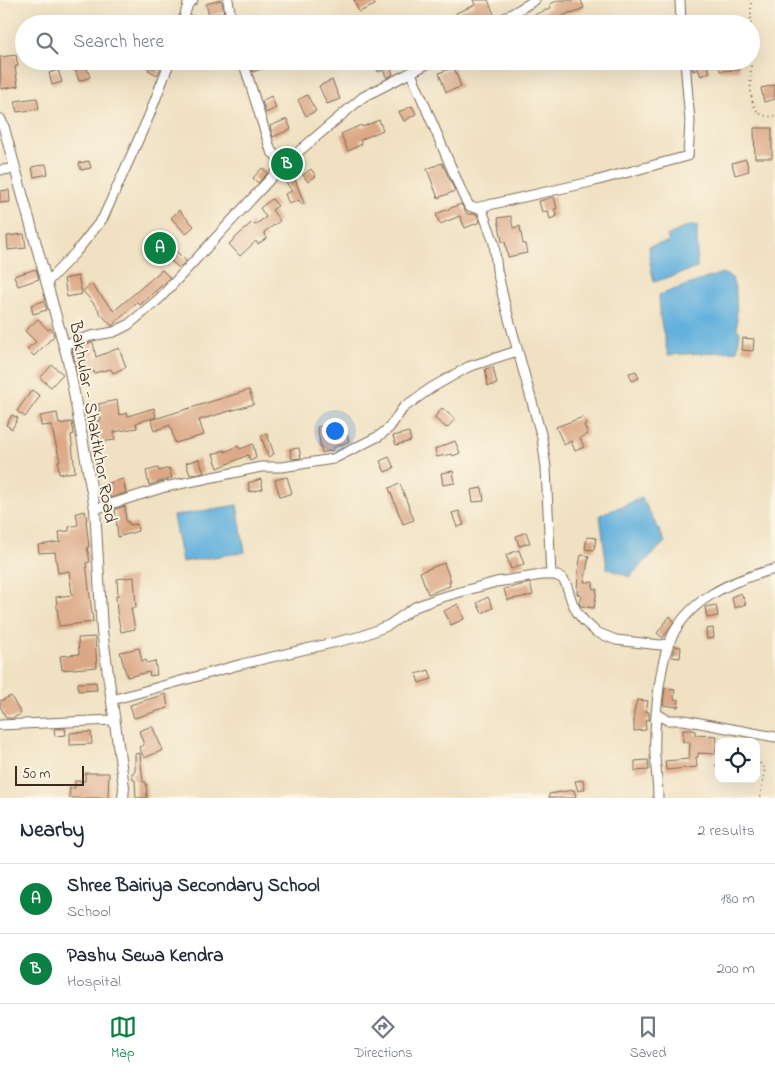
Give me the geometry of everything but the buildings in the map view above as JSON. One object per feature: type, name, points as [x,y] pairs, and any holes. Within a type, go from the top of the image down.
[{"type":"street","points":[[185,15],[188,4],[192,0]]},
{"type":"street","points":[[228,0],[230,15]]},
{"type":"street","points":[[510,15],[535,0]]},
{"type":"street","points":[[680,0],[681,15]]},
{"type":"street","points":[[46,282],[76,252],[103,218],[149,116],[167,70]]},
{"type":"street","points":[[246,70],[271,150],[284,164]]},
{"type":"street","points":[[64,344],[114,332],[128,325],[160,298],[284,164],[363,98],[416,70]]},
{"type":"street","points":[[411,73],[468,206],[475,208],[595,181],[688,156],[690,122],[685,70]]},
{"type":"street","name":"Bakhular - Shaktikhor Road","points":[[0,119],[68,360],[94,509],[102,631],[124,787],[123,798]]},
{"type":"street","points":[[0,170],[15,169]]},
{"type":"street","points":[[481,207],[494,243],[497,270],[517,351],[542,438],[546,468],[551,575]]},
{"type":"street","points":[[94,509],[165,487],[261,467],[282,467],[333,459],[379,436],[389,428],[403,408],[431,388],[468,366],[517,351]]},
{"type":"street","points":[[658,798],[655,757],[656,713],[662,665],[668,644],[678,626],[696,604],[718,589],[736,581],[775,569]]},
{"type":"street","points":[[112,700],[242,664],[362,636],[388,625],[415,607],[439,598],[472,588],[522,577],[551,575],[562,578],[577,612],[596,632],[616,640],[660,645],[668,644]]},
{"type":"street","points":[[656,713],[667,720],[684,720],[775,737]]},
{"type":"street","points":[[0,726],[114,720]]},
{"type":"path","points":[[751,0],[751,15]]},
{"type":"path","points":[[751,70],[752,104],[762,116],[775,116]]},
{"type":"path","points":[[760,763],[766,768],[760,798]]},
{"type":"water","points":[[697,225],[697,268],[654,282],[649,246],[669,242],[667,236],[685,227]]},
{"type":"water","points":[[722,273],[732,278],[736,292],[737,329],[740,332],[737,351],[668,355],[660,317],[659,295]]},
{"type":"water","points":[[642,498],[665,542],[629,577],[607,568],[600,515]]},
{"type":"water","points":[[237,505],[245,552],[182,562],[173,516]]},
{"type":"place","name":"Pashu Sewa Kendra","points":[[287,164]]},
{"type":"place","name":"Shree Bairiya Secondary School","points":[[160,248]]}]
